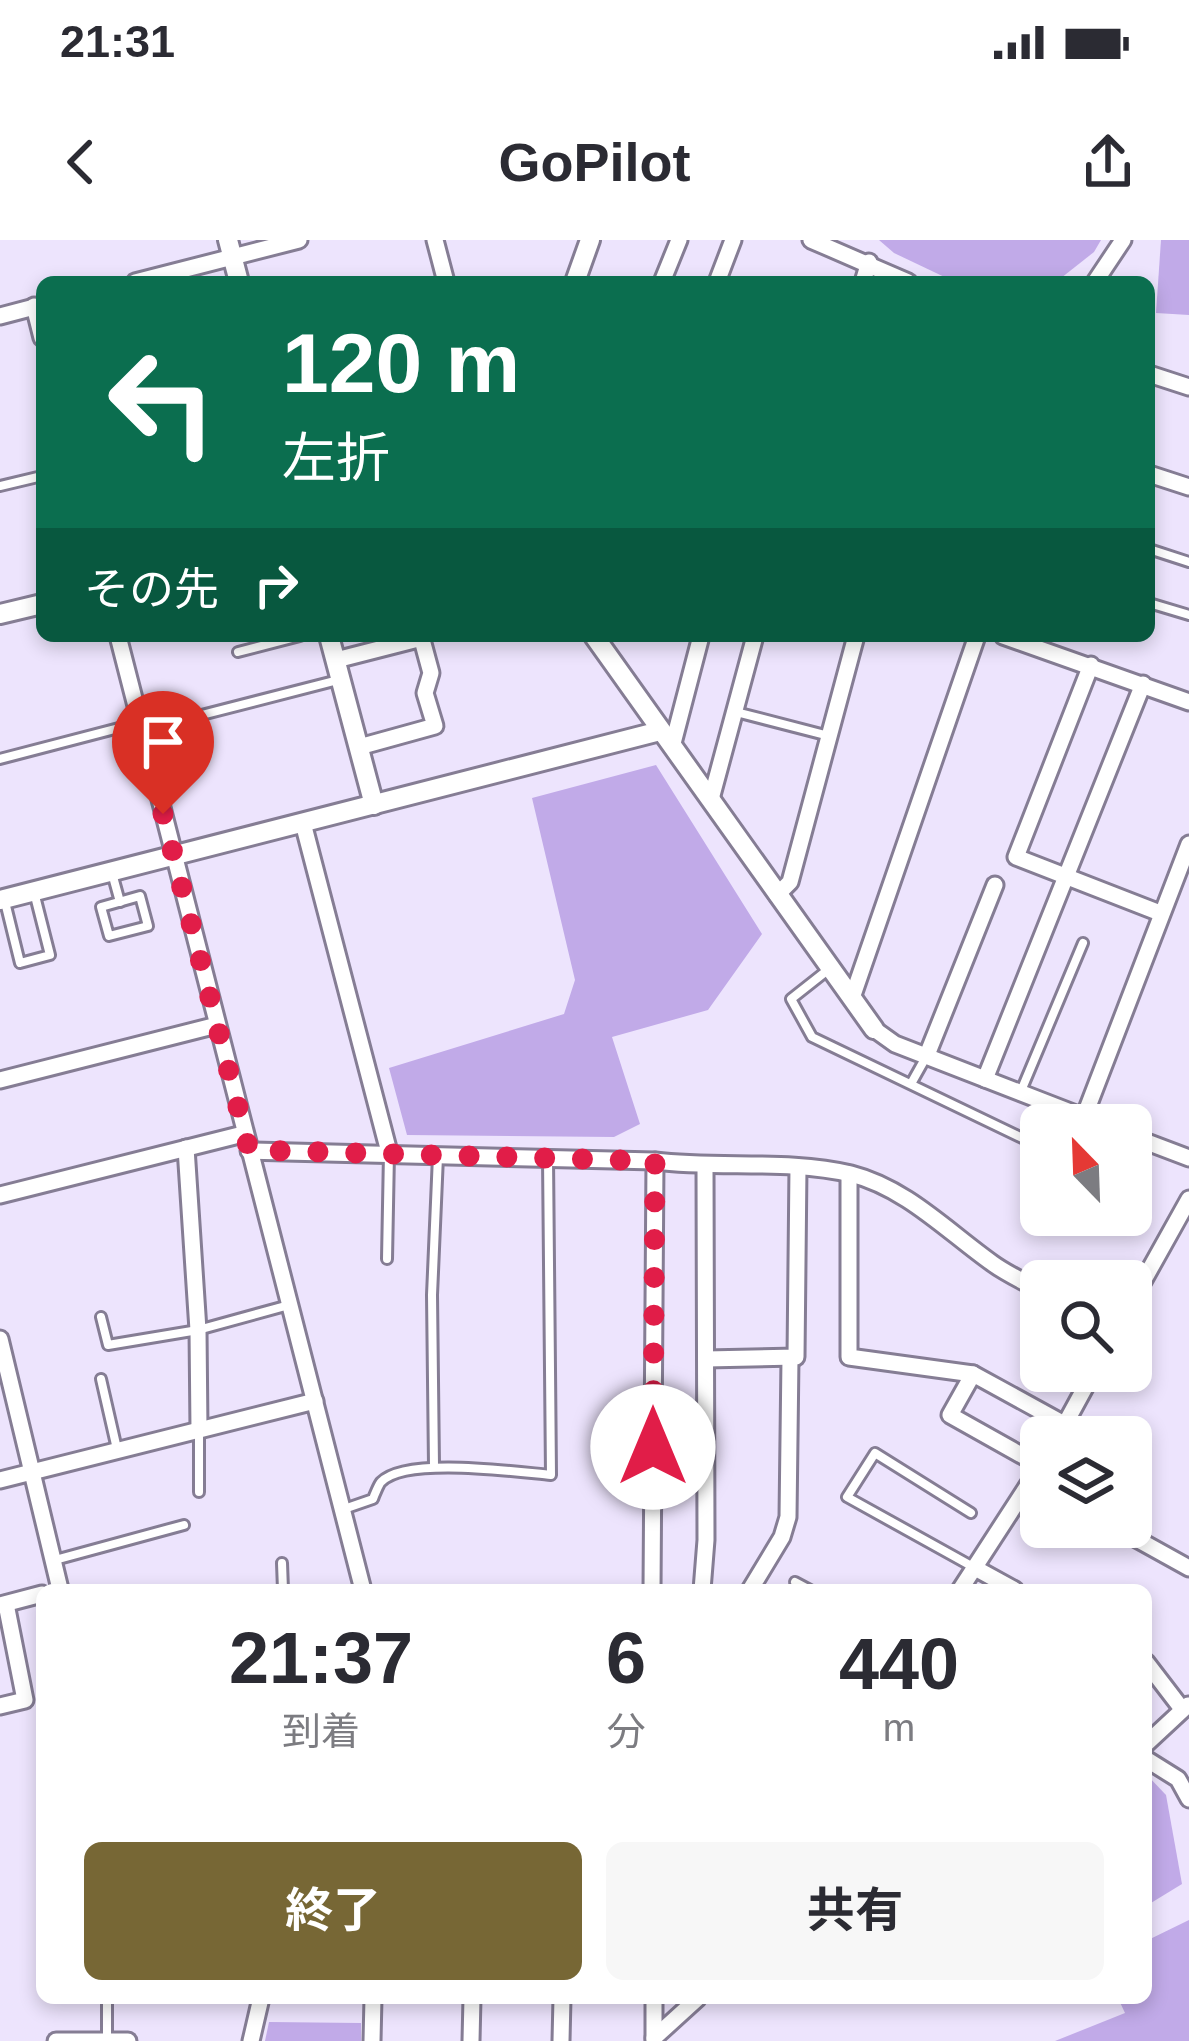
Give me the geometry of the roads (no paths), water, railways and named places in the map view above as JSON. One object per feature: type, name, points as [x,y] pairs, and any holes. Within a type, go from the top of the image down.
[{"type":"street","points":[[152,276],[231,249],[299,240]]},
{"type":"street","points":[[435,240],[444,276]]},
{"type":"street","points":[[577,276],[590,240]]},
{"type":"street","points":[[664,276],[679,240]]},
{"type":"street","points":[[719,276],[733,240]]},
{"type":"street","points":[[812,240],[896,276]]},
{"type":"street","points":[[1099,276],[1123,240]]},
{"type":"street","points":[[865,276],[869,262]]},
{"type":"street","points":[[0,316],[36,307]]},
{"type":"street","points":[[1155,376],[1189,387]]},
{"type":"street","points":[[1155,476],[1189,487]]},
{"type":"street","points":[[0,614],[36,605]]},
{"type":"street","points":[[120,642],[362,1584]]},
{"type":"street","points":[[331,642],[374,805]]},
{"type":"street","points":[[338,669],[409,642]]},
{"type":"street","points":[[358,746],[434,726],[425,693],[431,673],[423,642]]},
{"type":"street","points":[[599,642],[874,1029],[895,1044],[1050,1104]]},
{"type":"street","points":[[666,739],[699,642]]},
{"type":"street","points":[[711,799],[752,642]]},
{"type":"street","points":[[776,895],[790,882],[854,642]]},
{"type":"street","points":[[852,998],[975,642]]},
{"type":"street","points":[[1022,642],[1189,702]]},
{"type":"street","points":[[1090,664],[1016,857],[1160,913]]},
{"type":"street","points":[[985,1079],[1142,684]]},
{"type":"street","points":[[2,899],[374,805],[666,739]]},
{"type":"street","points":[[303,823],[389,1152]]},
{"type":"street","points":[[1089,1104],[1189,844]]},
{"type":"street","points":[[927,1055],[995,884]]},
{"type":"street","points":[[0,1080],[217,1025]]},
{"type":"street","points":[[0,1195],[186,1148],[246,1142],[705,1167],[798,1167],[849,1174],[918,1205],[1020,1279]]},
{"type":"street","points":[[1152,1144],[1189,1158]]},
{"type":"street","points":[[186,1148],[198,1330],[199,1430]]},
{"type":"street","points":[[652,1584],[655,1161]]},
{"type":"street","points":[[702,1584],[705,1167]]},
{"type":"street","points":[[706,1359],[796,1357],[798,1167]]},
{"type":"street","points":[[849,1174],[849,1357],[973,1374],[1039,1416]]},
{"type":"street","points":[[1152,1265],[1189,1199]]},
{"type":"street","points":[[0,1340],[58,1584]]},
{"type":"street","points":[[754,1584],[782,1537],[788,1516],[790,1358]]},
{"type":"street","points":[[973,1374],[950,1415],[1020,1461]]},
{"type":"street","points":[[0,1480],[315,1401]]},
{"type":"street","points":[[964,1584],[1020,1502]]},
{"type":"street","points":[[1152,1548],[1189,1568]]},
{"type":"street","points":[[975,1568],[1004,1584]]},
{"type":"street","points":[[0,1706],[25,1700],[3,1604],[36,1596]]},
{"type":"street","points":[[1152,1670],[1186,1707],[1152,1738]]},
{"type":"street","points":[[1152,1763],[1178,1779],[1189,1799]]},
{"type":"street","points":[[251,2041],[260,2004]]},
{"type":"street","points":[[372,2041],[373,2004]]},
{"type":"street","points":[[471,2041],[472,2004]]},
{"type":"street","points":[[561,2041],[562,2004]]},
{"type":"street","points":[[654,2039],[655,2004]]},
{"type":"street","points":[[654,2039],[692,2004]]},
{"type":"street","points":[[56,2041],[128,2041]]},
{"type":"lane","points":[[0,486],[36,477]]},
{"type":"lane","points":[[1155,551],[1189,562]]},
{"type":"lane","points":[[1155,605],[1189,615]]},
{"type":"lane","points":[[238,652],[277,642]]},
{"type":"lane","points":[[0,759],[141,726],[338,669]]},
{"type":"lane","points":[[734,712],[829,736]]},
{"type":"lane","points":[[111,871],[120,902]]},
{"type":"lane","points":[[2,899],[20,963],[50,956],[34,891]]},
{"type":"lane","points":[[140,896],[148,926],[109,936],[101,907],[120,902],[140,896]]},
{"type":"lane","points":[[1021,1093],[1083,943]]},
{"type":"lane","points":[[830,968],[791,999],[812,1037],[1020,1136]]},
{"type":"lane","points":[[911,1082],[927,1055]]},
{"type":"lane","points":[[387,1259],[389,1152]]},
{"type":"lane","points":[[434,1466],[432,1295],[439,1154]]},
{"type":"lane","points":[[343,1510],[373,1499],[380,1483],[392,1474],[434,1466],[551,1475],[548,1158]]},
{"type":"lane","points":[[101,1317],[108,1345],[198,1330],[289,1305]]},
{"type":"lane","points":[[101,1379],[117,1450]]},
{"type":"lane","points":[[199,1430],[199,1492]]},
{"type":"lane","points":[[971,1513],[875,1453],[847,1497],[975,1568]]},
{"type":"lane","points":[[53,1560],[184,1525]]},
{"type":"lane","points":[[282,1563],[283,1584]]},
{"type":"lane","points":[[795,1582],[799,1584]]},
{"type":"lane","points":[[107,2004],[107,2041]]}]
